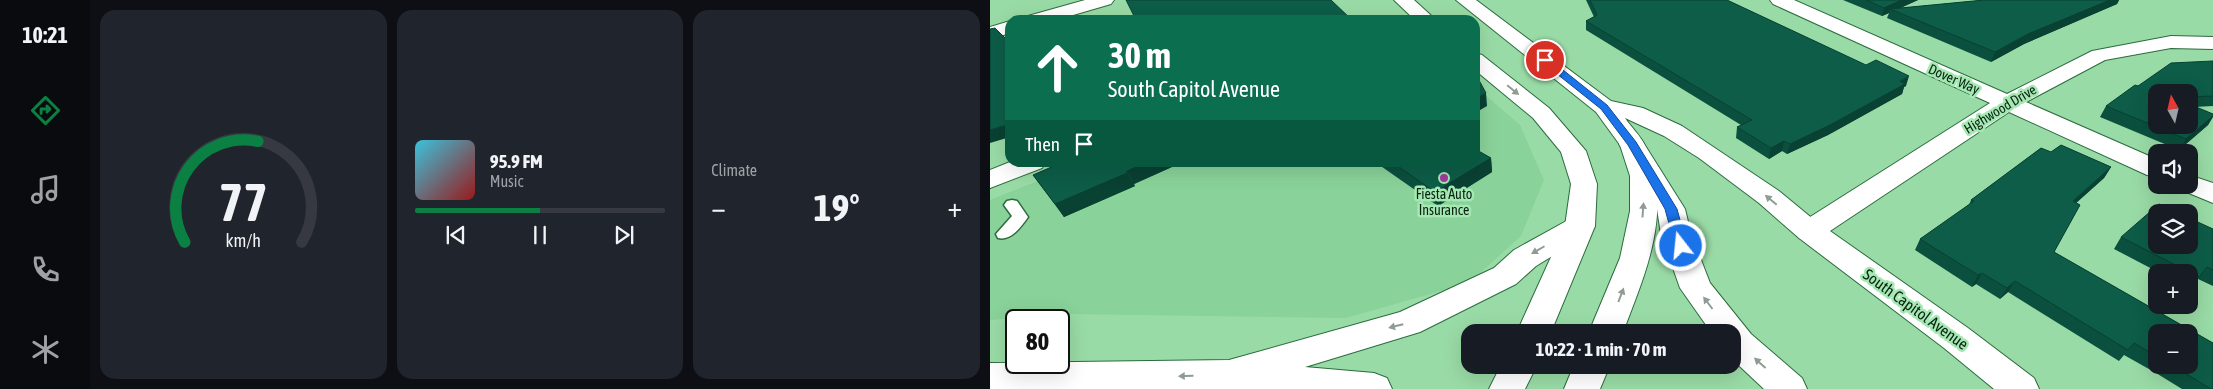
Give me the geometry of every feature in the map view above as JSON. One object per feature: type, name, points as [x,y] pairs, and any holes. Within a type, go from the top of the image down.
[{"type":"main road","points":[[1071,15],[1105,0]]},
{"type":"main road","points":[[1403,0],[1420,15]]},
{"type":"main road","points":[[1465,0],[1604,107],[1632,144],[1671,209],[1676,234],[1696,288],[1724,324]]},
{"type":"main road","name":"Dover Way","points":[[1780,0],[2148,165]]},
{"type":"main road","points":[[990,33],[1005,28]]},
{"type":"main road","name":"Highwood Drive","points":[[1809,231],[2008,103],[2099,55],[2171,42],[2213,43]]},
{"type":"main road","points":[[1480,64],[1541,113],[1574,151],[1584,184],[1580,226],[1537,324]]},
{"type":"main road","name":"South Capitol Avenue","points":[[1604,107],[1635,113],[1673,131],[1708,153],[1769,197],[1809,231],[1956,338],[2021,389]]},
{"type":"main road","points":[[1609,324],[1635,258],[1644,211],[1643,176],[1632,144]]},
{"type":"main road","points":[[990,180],[1021,167]]},
{"type":"main road","points":[[2198,187],[2213,194]]},
{"type":"main road","points":[[1230,375],[1408,323],[1504,276],[1525,258],[1580,226]]},
{"type":"main road","points":[[1741,346],[1788,389]]},
{"type":"main road","points":[[1507,389],[1514,374]]},
{"type":"main road","points":[[1582,389],[1588,374]]},
{"type":"main road","points":[[990,379],[1230,375],[1374,389]]},
{"type":"lane","points":[[1004,234],[1020,216],[1012,205]]},
{"type":"shaded area","points":[[1480,90],[1520,125],[1544,180],[1521,236],[1469,283],[1346,318],[1070,314],[1070,309],[1005,309],[1005,319],[990,320],[990,200],[1073,167],[1480,167]]},
{"type":"building","points":[[1126,0],[1331,0],[1347,15],[1134,15]]},
{"type":"building","points":[[1590,0],[1727,0],[1866,65],[1876,60],[1909,76],[1900,81],[1905,84],[1830,125],[1790,144],[1784,141],[1771,148],[1737,127],[1752,120],[1586,21],[1597,15]]},
{"type":"building","points":[[1866,0],[1902,0],[1884,8]]},
{"type":"building","points":[[1984,0],[2110,0],[2028,34],[1995,52],[1890,9]]},
{"type":"building","points":[[995,28],[1005,38],[1005,126],[990,130],[990,29]]},
{"type":"building","points":[[2213,61],[2213,96],[2198,97],[2198,84],[2148,84],[2148,123],[2106,106],[2135,85],[2138,86],[2171,63]]},
{"type":"building","points":[[1480,82],[1486,93],[1480,96]]},
{"type":"building","points":[[2198,108],[2213,114],[2198,129]]},
{"type":"building","points":[[2174,134],[2192,134],[2186,139]]},
{"type":"building","points":[[2061,145],[2111,167],[2073,201],[2080,205],[2054,252],[2148,306],[2148,314],[2162,314],[2180,324],[2148,324],[2148,351],[2134,343],[2128,350],[2015,281],[2007,288],[1982,273],[1978,275],[1920,239],[1974,201],[1971,200],[2041,148],[2051,152]]},
{"type":"building","points":[[1480,152],[1491,158],[1480,165]]},
{"type":"building","points":[[1051,167],[1136,167],[1127,171],[1127,173],[1055,204],[1033,175]]},
{"type":"building","points":[[1399,167],[1476,167],[1435,192]]},
{"type":"building","points":[[2148,214],[2148,251],[2121,237]]},
{"type":"building","points":[[2198,222],[2213,229],[2213,270],[2207,267],[2199,277],[2198,264],[2174,264],[2154,254],[2198,254]]},
{"type":"building","points":[[2198,334],[2213,343],[2213,389],[2187,374],[2198,374]]},
{"type":"place","name":"Fiesta Auto Insurance","points":[[1444,178]]},
{"type":"route","points":[[1545,60],[1604,107],[1632,144],[1671,209],[1676,234],[1681,246]]}]
